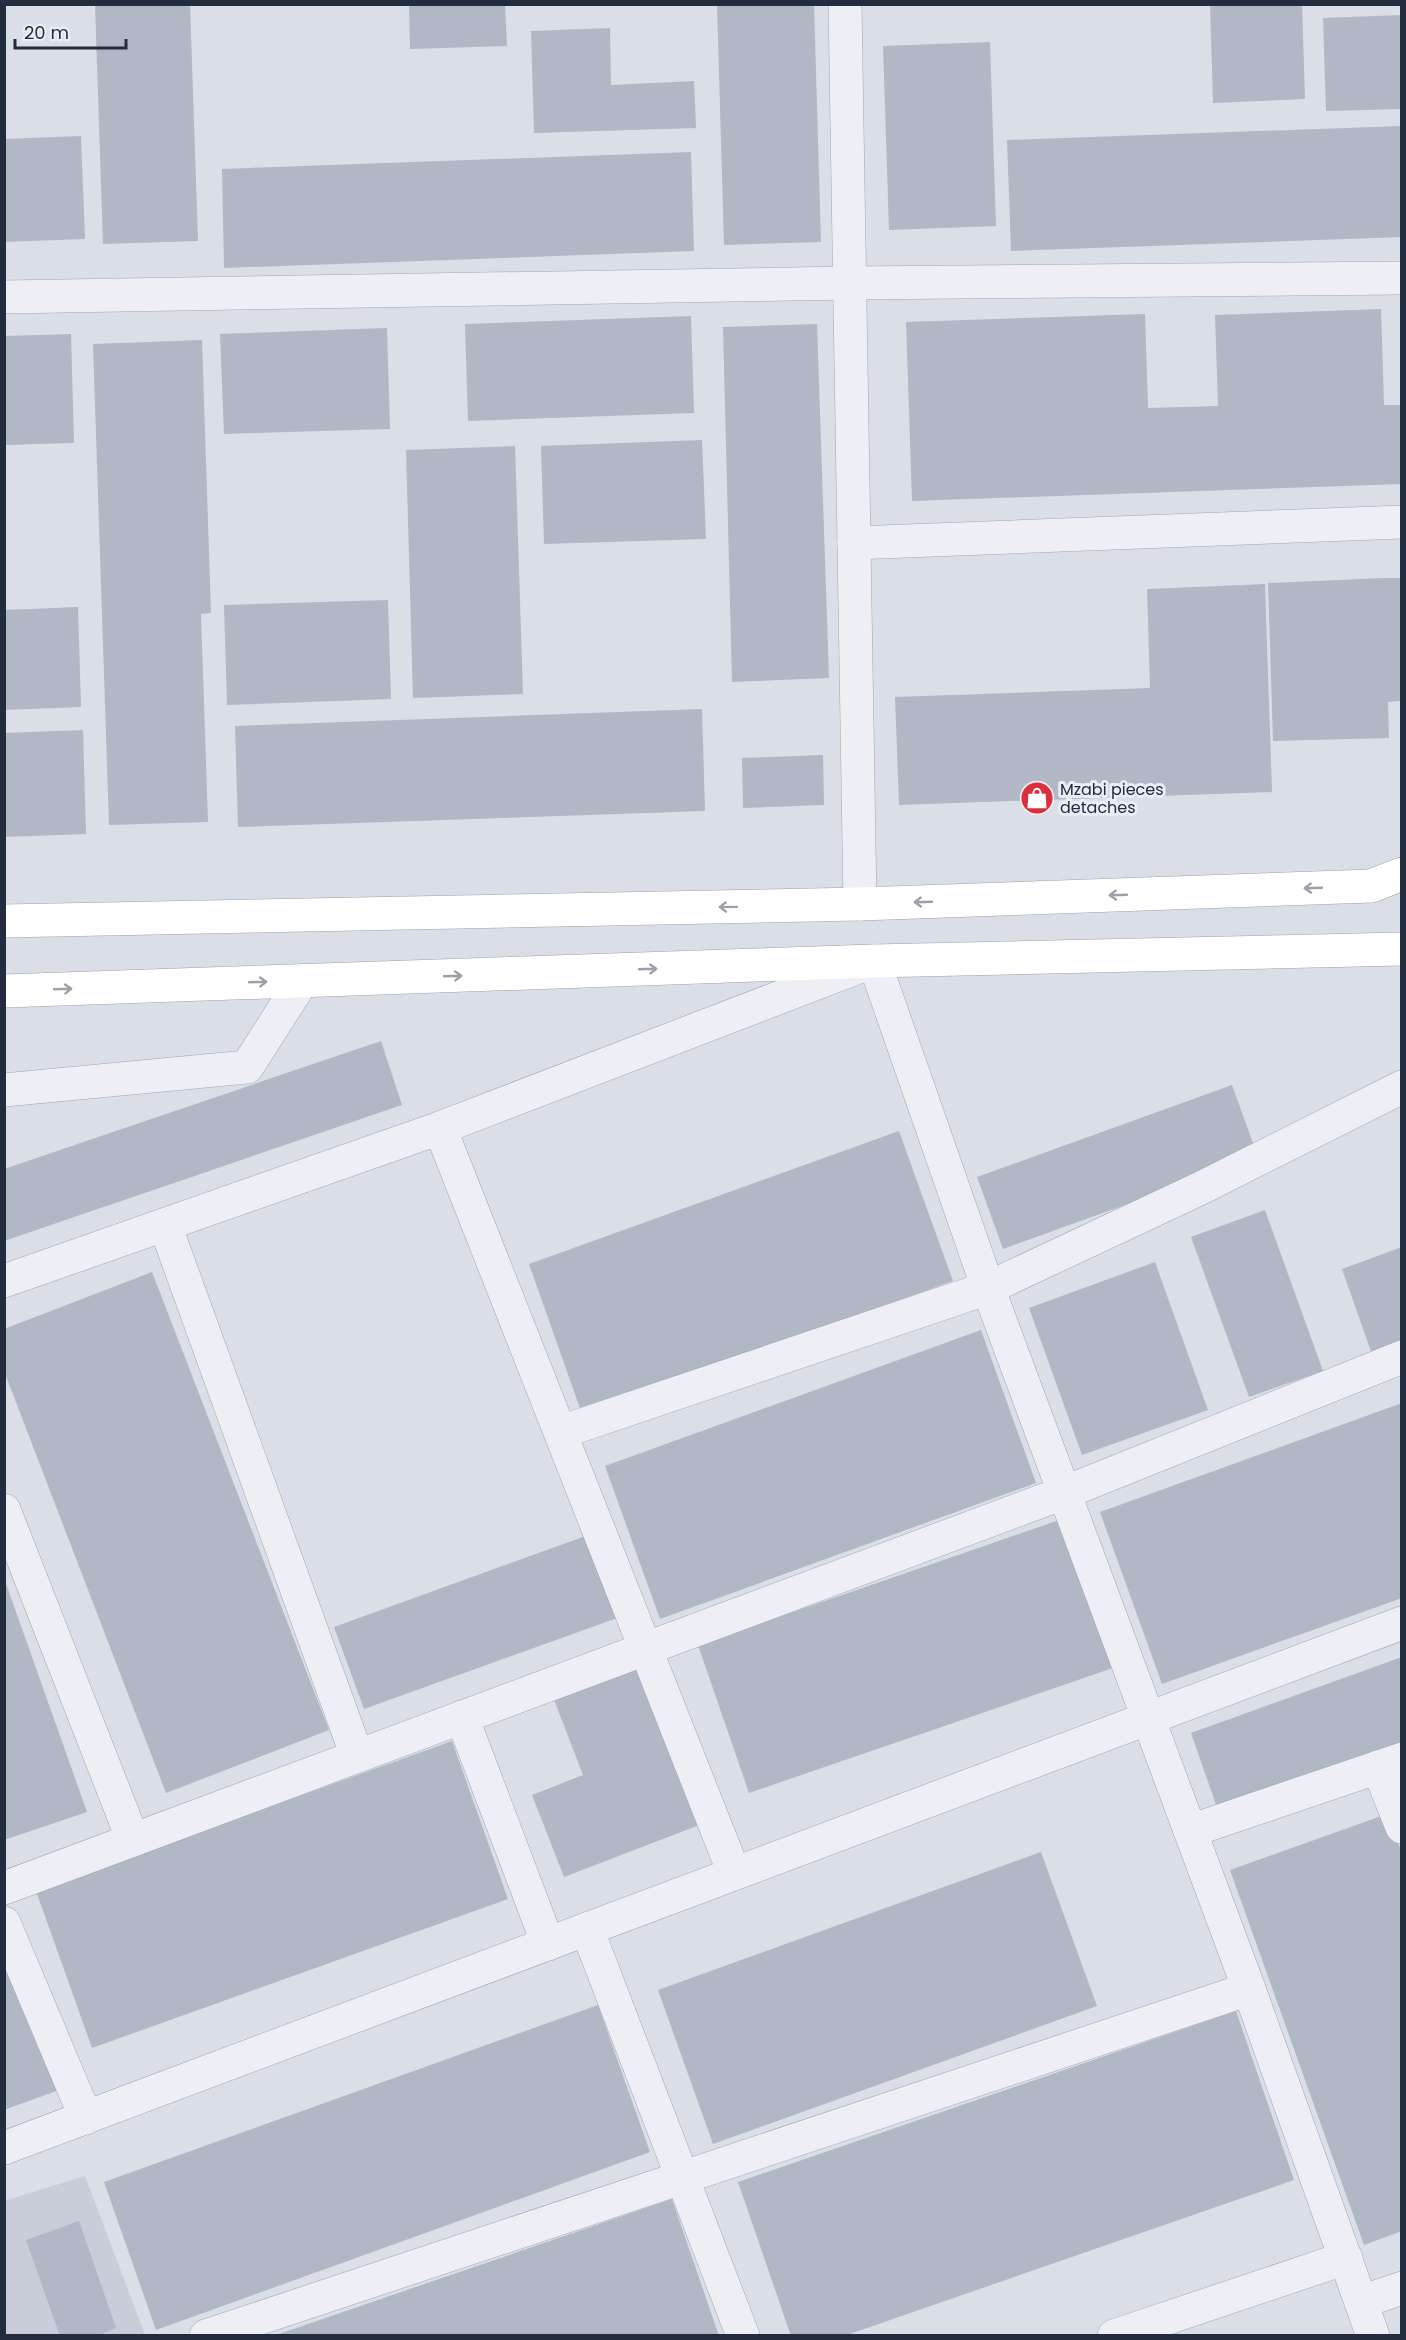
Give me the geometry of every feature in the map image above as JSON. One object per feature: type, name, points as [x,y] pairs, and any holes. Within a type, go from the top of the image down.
[{"type":"main road","points":[[4,921],[860,904],[1386,886],[1401,874]]},
{"type":"main road","points":[[4,991],[874,961],[1401,949]]},
{"type":"street","points":[[845,4],[860,904]]},
{"type":"street","points":[[4,297],[850,283],[1401,278]]},
{"type":"street","points":[[854,543],[1401,522]]},
{"type":"street","points":[[4,1281],[440,1128],[874,961],[988,1287],[1249,1989],[1372,2336]]},
{"type":"street","points":[[4,1090],[247,1068],[302,981]]},
{"type":"street","points":[[561,1432],[988,1287],[1201,1188],[1401,1087]]},
{"type":"street","points":[[440,1128],[648,1648],[734,1873]]},
{"type":"street","points":[[165,1225],[357,1756]]},
{"type":"street","points":[[4,1888],[1066,1492],[1401,1358]]},
{"type":"street","points":[[4,1510],[133,1840]]},
{"type":"street","points":[[4,2148],[1401,1623]]},
{"type":"street","points":[[462,1717],[548,1944]]},
{"type":"street","points":[[1190,1831],[1390,1763],[1401,1827]]},
{"type":"street","points":[[4,1923],[86,2118]]},
{"type":"street","points":[[587,1929],[685,2179],[743,2336]]},
{"type":"street","points":[[206,2336],[685,2179],[1249,1989]]},
{"type":"street","points":[[1114,2336],[1346,2258]]},
{"type":"street","points":[[1361,2302],[1401,2288]]},
{"type":"shaded area","points":[[85,2176],[145,2335],[5,2335],[4,2201]]},
{"type":"building","points":[[95,4],[190,4],[198,241],[103,244]]},
{"type":"building","points":[[409,4],[505,4],[507,46],[410,49]]},
{"type":"building","points":[[717,4],[814,4],[821,242],[724,245]]},
{"type":"building","points":[[1210,4],[1302,4],[1305,99],[1213,103]]},
{"type":"building","points":[[1402,15],[1402,109],[1326,111],[1323,18]]},
{"type":"building","points":[[610,28],[611,85],[694,81],[696,128],[534,133],[531,31]]},
{"type":"building","points":[[990,42],[996,226],[889,230],[883,46]]},
{"type":"building","points":[[1402,126],[1402,237],[1011,251],[1007,140]]},
{"type":"building","points":[[81,136],[85,239],[4,242],[4,139]]},
{"type":"building","points":[[691,152],[694,251],[224,268],[222,169]]},
{"type":"building","points":[[1381,309],[1384,405],[1402,405],[1402,484],[912,501],[906,322],[1145,314],[1148,408],[1218,406],[1215,315]]},
{"type":"building","points":[[691,316],[694,413],[468,421],[465,324]]},
{"type":"building","points":[[817,324],[829,678],[732,682],[723,327]]},
{"type":"building","points":[[387,328],[390,429],[224,434],[220,334]]},
{"type":"building","points":[[71,334],[74,443],[4,445],[4,336]]},
{"type":"building","points":[[202,340],[211,613],[201,614],[208,822],[109,825],[93,344]]},
{"type":"building","points":[[702,440],[706,539],[544,544],[541,446]]},
{"type":"building","points":[[515,446],[523,694],[413,698],[406,450]]},
{"type":"building","points":[[1402,578],[1402,701],[1388,702],[1389,738],[1273,741],[1268,583]]},
{"type":"building","points":[[1265,584],[1272,792],[899,805],[895,697],[1150,688],[1147,589]]},
{"type":"building","points":[[388,600],[391,699],[227,705],[224,605]]},
{"type":"building","points":[[78,607],[81,707],[4,710],[4,610]]},
{"type":"building","points":[[702,709],[705,811],[238,827],[235,726]]},
{"type":"building","points":[[83,730],[86,834],[4,837],[4,733]]},
{"type":"building","points":[[823,755],[824,805],[743,808],[742,758]]},
{"type":"building","points":[[381,1041],[402,1105],[4,1241],[4,1169]]},
{"type":"building","points":[[1232,1085],[1258,1157],[1003,1249],[977,1177]]},
{"type":"building","points":[[899,1131],[953,1281],[582,1414],[529,1264]]},
{"type":"building","points":[[1265,1210],[1323,1371],[1249,1397],[1191,1237]]},
{"type":"building","points":[[1402,1247],[1402,1350],[1374,1360],[1342,1269]]},
{"type":"building","points":[[1155,1262],[1208,1410],[1082,1455],[1029,1308]]},
{"type":"building","points":[[152,1272],[329,1730],[166,1793],[4,1371],[4,1329]]},
{"type":"building","points":[[981,1330],[1036,1483],[660,1619],[605,1466]]},
{"type":"building","points":[[1402,1403],[1402,1598],[1162,1684],[1100,1512]]},
{"type":"building","points":[[1065,1518],[1116,1667],[749,1793],[698,1645]]},
{"type":"building","points":[[591,1534],[620,1617],[364,1709],[334,1627]]},
{"type":"building","points":[[4,1578],[87,1812],[4,1840]]},
{"type":"building","points":[[1402,1657],[1402,1750],[1220,1816],[1191,1733]]},
{"type":"building","points":[[640,1663],[702,1824],[564,1877],[532,1795],[583,1775],[553,1697]]},
{"type":"building","points":[[452,1741],[508,1899],[92,2048],[36,1891]]},
{"type":"building","points":[[1387,1814],[1402,1853],[1402,2231],[1364,2245],[1230,1870]]},
{"type":"building","points":[[1041,1852],[1097,2006],[713,2144],[658,1990]]},
{"type":"building","points":[[4,1938],[59,2090],[4,2110]]},
{"type":"building","points":[[598,2005],[650,2152],[156,2330],[104,2182]]},
{"type":"building","points":[[1236,2011],[1294,2180],[844,2336],[791,2336],[738,2182]]},
{"type":"building","points":[[672,2199],[719,2336],[276,2336],[276,2335]]},
{"type":"building","points":[[79,2221],[116,2328],[97,2336],[60,2336],[26,2240]]},
{"type":"place","name":"Mzabi pieces detaches","points":[[1037,798]]}]
